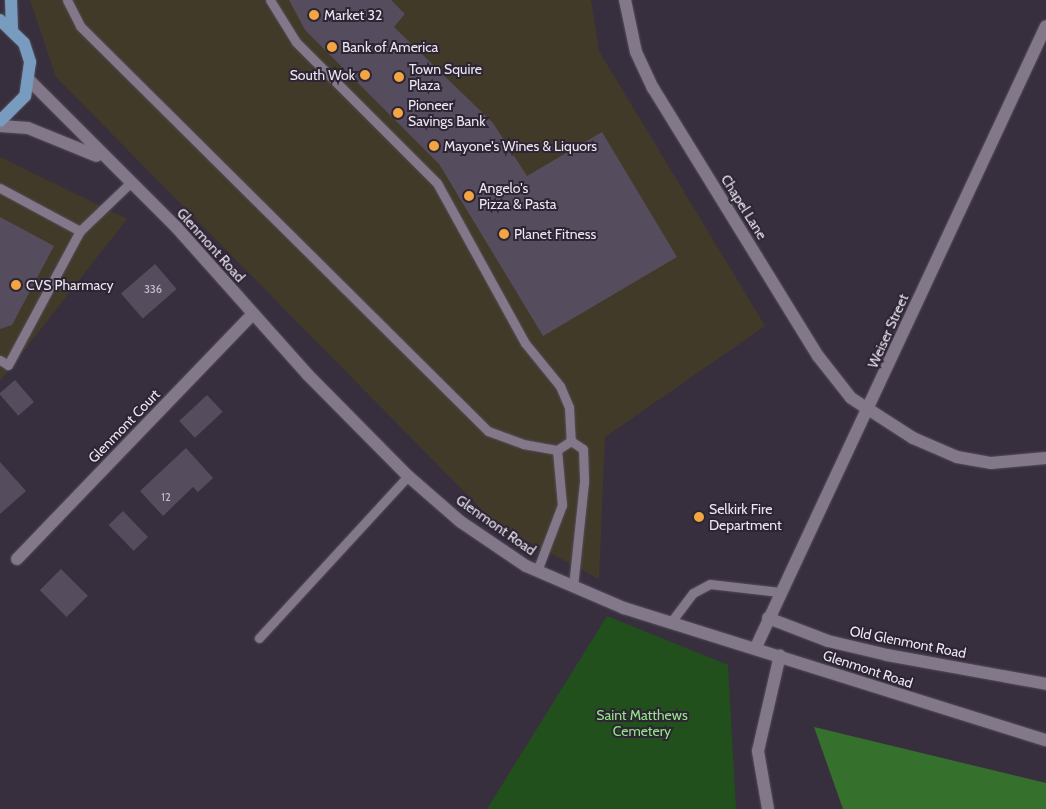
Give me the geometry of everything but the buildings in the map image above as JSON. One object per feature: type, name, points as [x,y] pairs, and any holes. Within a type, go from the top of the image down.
[{"type":"main road","points":[[11,0],[12,28]]},
{"type":"main road","points":[[0,20],[12,28],[24,43],[30,81],[16,109],[0,121]]},
{"type":"street","name":"Chapel Lane","points":[[625,0],[636,52],[653,88],[818,356],[851,398],[869,412],[957,457],[991,463],[1046,458]]},
{"type":"street","name":"Weiser Street","points":[[756,647],[780,592],[869,412],[1046,26]]},
{"type":"street","name":"Glenmont Road","points":[[30,81],[130,183],[408,476],[461,522],[537,571],[573,586],[671,622],[756,647],[1046,740]]},
{"type":"street","name":"Glenmont Road","points":[[0,126],[28,128],[108,161]]},
{"type":"street","name":"Glenmont Court","points":[[17,560],[253,314]]},
{"type":"street","name":"Old Glenmont Road","points":[[768,618],[837,643],[1046,684]]},
{"type":"street","points":[[768,809],[758,751],[780,655]]},
{"type":"lane","points":[[67,0],[80,26],[488,431],[523,444],[557,450],[572,440]]},
{"type":"lane","points":[[270,0],[296,42],[438,183],[525,343],[560,386],[569,407],[572,440],[584,449],[584,482],[573,586]]},
{"type":"lane","points":[[0,360],[8,364],[80,230],[130,183]]},
{"type":"lane","points":[[0,188],[80,230]]},
{"type":"lane","points":[[537,571],[562,505],[557,450]]},
{"type":"lane","points":[[259,638],[408,476]]},
{"type":"lane","points":[[671,622],[693,593],[710,584],[780,592]]},
{"type":"shaded area","points":[[30,0],[591,0],[599,51],[765,326],[605,437],[599,579],[497,525],[56,77]]},
{"type":"shaded area","points":[[0,157],[127,219],[0,381]]},
{"type":"green space","name":"Saint Matthews Cemetery","points":[[607,616],[728,665],[736,809],[487,809]]},
{"type":"green space","points":[[814,727],[1046,783],[1046,809],[843,809]]},
{"type":"place","name":"Market 32","points":[[314,15]]},
{"type":"place","name":"Bank of America","points":[[332,47]]},
{"type":"place","name":"South Wok","points":[[365,75]]},
{"type":"place","name":"Town Squire Plaza","points":[[399,77]]},
{"type":"place","name":"Pioneer Savings Bank","points":[[398,113]]},
{"type":"place","name":"Mayone's Wines & Liquors","points":[[434,146]]},
{"type":"place","name":"Angelo's Pizza & Pasta","points":[[469,196]]},
{"type":"place","name":"Planet Fitness","points":[[504,234]]},
{"type":"place","name":"CVS Pharmacy","points":[[16,285]]},
{"type":"place","name":"Selkirk Fire Department","points":[[699,517]]}]
